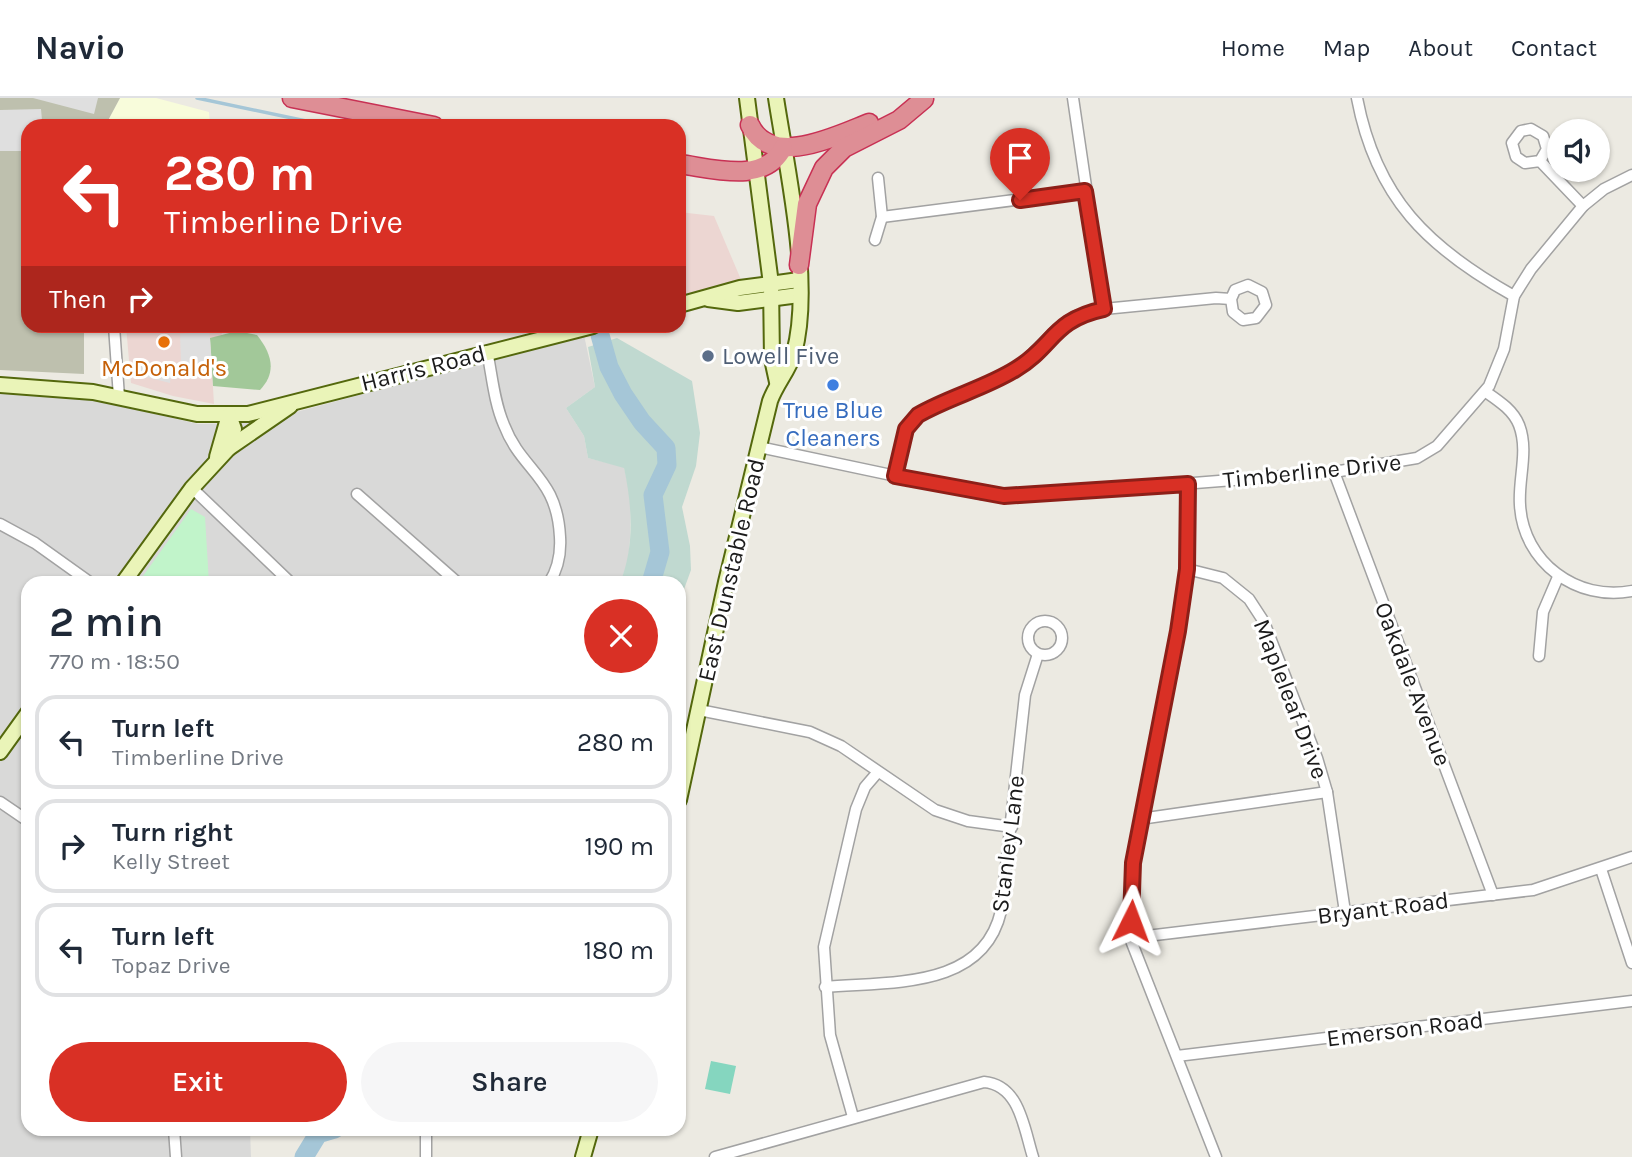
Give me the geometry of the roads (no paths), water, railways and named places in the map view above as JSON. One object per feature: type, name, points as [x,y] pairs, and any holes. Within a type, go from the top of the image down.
[{"type":"highway","points":[[292,98],[398,119]]},
{"type":"highway","points":[[750,125],[766,144],[783,148],[857,128],[925,99]]},
{"type":"highway","points":[[799,280],[808,199],[824,168],[845,148],[899,120],[925,99]]},
{"type":"highway","points":[[686,165],[755,170],[770,164],[783,148]]},
{"type":"street","name":"East Dunstable Road","points":[[747,98],[771,291],[772,359],[777,382]]},
{"type":"street","name":"East Dunstable Road","points":[[686,768],[759,447],[777,382],[793,354],[799,280],[776,98]]},
{"type":"street","points":[[1073,98],[1104,309]]},
{"type":"street","points":[[1357,98],[1376,161],[1409,213],[1441,250],[1460,265],[1514,296]]},
{"type":"street","points":[[1540,160],[1584,206]]},
{"type":"street","name":"Timberline Drive","points":[[759,447],[1004,496],[1334,472],[1417,458],[1437,446],[1486,392],[1499,364],[1514,296],[1531,269],[1584,206],[1604,189],[1632,175]]},
{"type":"street","points":[[875,240],[882,217],[878,178]]},
{"type":"street","points":[[882,217],[1085,191]]},
{"type":"street","points":[[686,304],[708,299],[730,304],[799,280]]},
{"type":"street","points":[[895,476],[906,429],[918,415],[1017,369],[1063,324],[1076,316],[1104,309],[1231,299]]},
{"type":"street","points":[[114,333],[119,397]]},
{"type":"street","name":"Harris Road","points":[[223,453],[229,415],[294,403],[563,333]]},
{"type":"street","points":[[487,351],[504,425],[520,452],[546,484],[556,505],[561,544],[559,559],[552,576]]},
{"type":"street","points":[[0,385],[69,388],[197,414],[229,415]]},
{"type":"street","points":[[1486,392],[1511,412],[1519,425],[1524,444],[1521,516],[1536,552],[1558,577],[1600,593],[1632,591]]},
{"type":"street","name":"Harris Road","points":[[128,576],[192,488],[223,453],[294,403]]},
{"type":"street","name":"Oakdale Avenue","points":[[1334,472],[1493,895]]},
{"type":"street","points":[[1188,484],[1187,569],[1178,631],[1133,863],[1130,938],[1216,1157]]},
{"type":"street","points":[[192,488],[284,576]]},
{"type":"street","points":[[357,494],[450,576]]},
{"type":"street","points":[[0,524],[35,543],[81,576]]},
{"type":"street","name":"Mapleleaf Drive","points":[[1187,569],[1223,578],[1240,590],[1257,609],[1317,758],[1327,792],[1345,912]]},
{"type":"street","points":[[1539,656],[1543,612],[1558,577]]},
{"type":"street","name":"Stanley Lane","points":[[825,987],[927,977],[963,966],[985,949],[998,926],[1012,827],[1025,695],[1038,654]]},
{"type":"street","points":[[699,710],[810,732],[841,746],[935,810],[968,821],[1012,827]]},
{"type":"street","points":[[0,752],[21,723]]},
{"type":"street","points":[[853,1117],[830,1035],[824,947],[838,879],[860,797],[877,773]]},
{"type":"street","points":[[1140,819],[1327,792]]},
{"type":"street","points":[[0,802],[21,816]]},
{"type":"street","name":"Bryant Road","points":[[1130,938],[1533,890],[1632,858]]},
{"type":"street","points":[[1601,869],[1632,963]]},
{"type":"street","name":"Emerson Road","points":[[1177,1056],[1632,1001]]},
{"type":"street","points":[[715,1157],[964,1085],[992,1083],[1006,1089],[1013,1099],[1033,1157]]},
{"type":"street","points":[[174,1136],[176,1157]]},
{"type":"street","points":[[426,1136],[426,1157]]},
{"type":"street","points":[[583,1157],[589,1136]]},
{"type":"waterway","points":[[197,98],[297,119]]},
{"type":"waterway","points":[[600,335],[609,367],[623,394],[642,422],[666,448],[667,465],[653,495],[660,552],[653,576]]},
{"type":"waterway","points":[[304,1157],[317,1136]]},
{"type":"place","name":"McDonald's","points":[[164,342]]},
{"type":"place","name":"Lowell Five","points":[[708,356]]},
{"type":"place","name":"True Blue Cleaners","points":[[833,385]]}]
